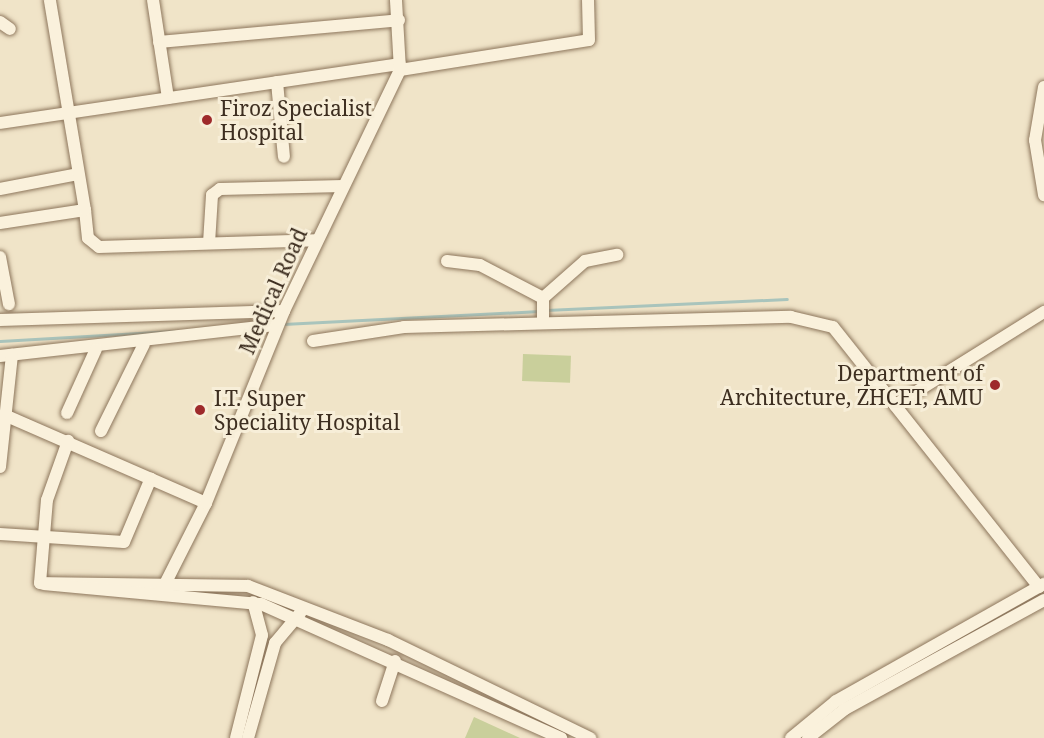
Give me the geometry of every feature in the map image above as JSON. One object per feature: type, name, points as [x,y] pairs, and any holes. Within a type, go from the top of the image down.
[{"type":"street","points":[[50,0],[66,114],[85,210],[88,238],[99,247],[316,240]]},
{"type":"street","points":[[153,0],[168,98]]},
{"type":"street","name":"Medical Road","points":[[162,589],[206,503],[284,310],[400,67],[399,20],[396,0]]},
{"type":"street","points":[[0,123],[277,81],[400,67],[589,39],[588,0]]},
{"type":"street","points":[[159,42],[399,20]]},
{"type":"street","points":[[277,81],[284,157]]},
{"type":"street","points":[[1044,87],[1035,140],[1044,195]]},
{"type":"street","points":[[0,189],[78,174]]},
{"type":"street","points":[[209,243],[212,195],[220,189],[343,186]]},
{"type":"street","points":[[0,223],[85,210]]},
{"type":"street","points":[[543,323],[543,298],[585,261],[617,255]]},
{"type":"street","points":[[0,257],[9,304]]},
{"type":"street","points":[[447,261],[480,265],[543,298]]},
{"type":"street","points":[[0,320],[284,310]]},
{"type":"street","points":[[896,405],[1044,312]]},
{"type":"street","points":[[313,340],[404,327],[543,323],[790,317],[833,327],[1042,586],[836,701],[791,738]]},
{"type":"street","points":[[0,464],[9,417],[6,356],[144,344],[278,326]]},
{"type":"street","points":[[101,431],[144,344]]},
{"type":"street","points":[[67,413],[96,349]]},
{"type":"street","points":[[9,417],[206,503]]},
{"type":"street","points":[[68,441],[47,500],[47,536],[40,583],[162,589],[248,586],[308,604],[590,738]]},
{"type":"street","points":[[0,534],[124,542],[151,478]]},
{"type":"street","points":[[162,589],[254,602],[296,618],[561,738]]},
{"type":"street","points":[[808,738],[844,709],[1044,600]]},
{"type":"street","points":[[236,738],[262,635],[254,602]]},
{"type":"street","points":[[248,738],[275,643],[308,604]]},
{"type":"street","points":[[382,701],[395,662]]},
{"type":"green space","points":[[523,354],[571,356],[570,383],[522,381]]},
{"type":"green space","points":[[474,717],[520,738],[465,738]]},
{"type":"waterway","points":[[546,310],[787,299]]},
{"type":"waterway","points":[[283,324],[540,311]]},
{"type":"waterway","points":[[0,341],[174,331]]},
{"type":"place","name":"Firoz Specialist Hospital","points":[[207,120]]},
{"type":"place","name":"Department of Architecture, ZHCET, AMU","points":[[995,385]]},
{"type":"place","name":"I.T. Super Speciality Hospital","points":[[200,410]]}]
